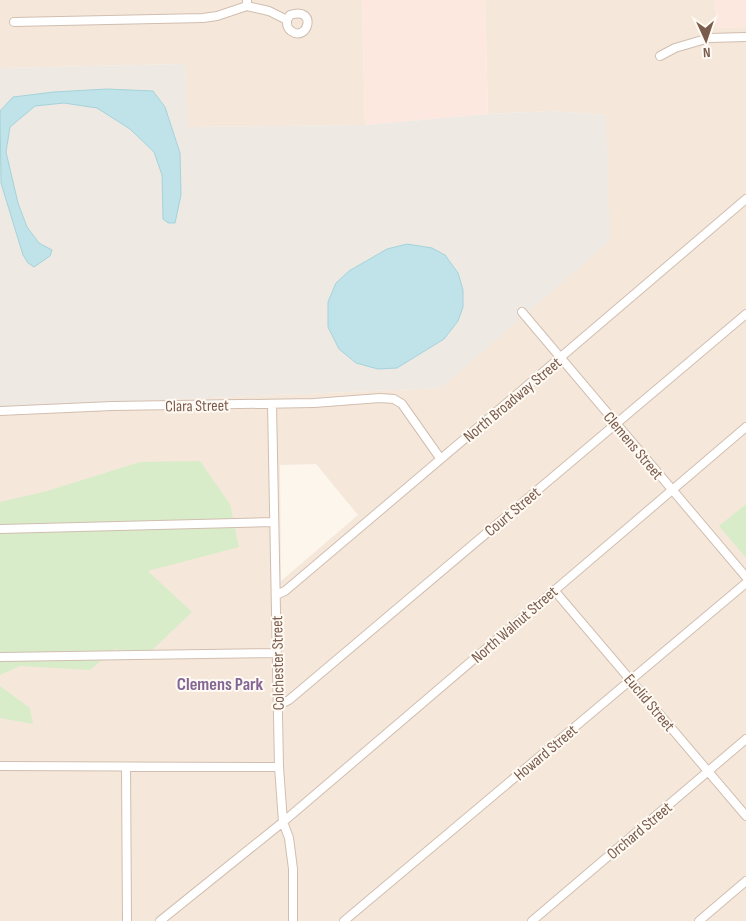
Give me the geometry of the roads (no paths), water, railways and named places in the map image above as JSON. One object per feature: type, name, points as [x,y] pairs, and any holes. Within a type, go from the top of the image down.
[{"type":"street","points":[[14,22],[203,18],[236,11],[247,3],[287,20]]},
{"type":"street","points":[[660,56],[675,48],[709,38],[746,37]]},
{"type":"street","name":"North Broadway Street","points":[[276,595],[285,591],[440,458],[561,359],[746,199]]},
{"type":"street","name":"Clemens Street","points":[[522,312],[746,577]]},
{"type":"street","name":"Court Street","points":[[277,706],[290,700],[746,314]]},
{"type":"street","name":"Clara Street","points":[[0,411],[112,406],[314,403],[380,398],[394,399],[402,404],[440,458]]},
{"type":"street","name":"Colchester Street","points":[[272,404],[278,768],[283,822],[290,838],[293,869],[293,921]]},
{"type":"street","name":"North Walnut Street","points":[[160,921],[283,822],[746,427]]},
{"type":"street","points":[[0,529],[273,522]]},
{"type":"street","name":"Howard Street","points":[[344,921],[746,583]]},
{"type":"street","name":"Euclid Street","points":[[554,590],[746,816]]},
{"type":"street","points":[[0,657],[276,653]]},
{"type":"street","name":"Orchard Street","points":[[532,921],[746,739]]},
{"type":"street","points":[[0,766],[278,768]]},
{"type":"street","points":[[126,767],[127,921]]},
{"type":"street","points":[[699,921],[746,881]]},
{"type":"water","points":[[107,89],[153,91],[165,107],[180,153],[181,195],[175,223],[168,223],[163,219],[162,175],[154,152],[130,129],[97,108],[64,103],[35,106],[10,127],[6,152],[18,203],[27,227],[39,243],[52,250],[50,256],[34,267],[28,263],[23,255],[1,183],[0,111],[13,97],[54,92]]},
{"type":"water","points":[[407,244],[432,248],[445,255],[458,273],[463,290],[463,307],[458,321],[444,339],[397,368],[378,369],[356,363],[339,349],[328,327],[328,302],[336,283],[349,271],[387,249]]},
{"type":"district","name":"Clemens Park","points":[[220,684]]}]
